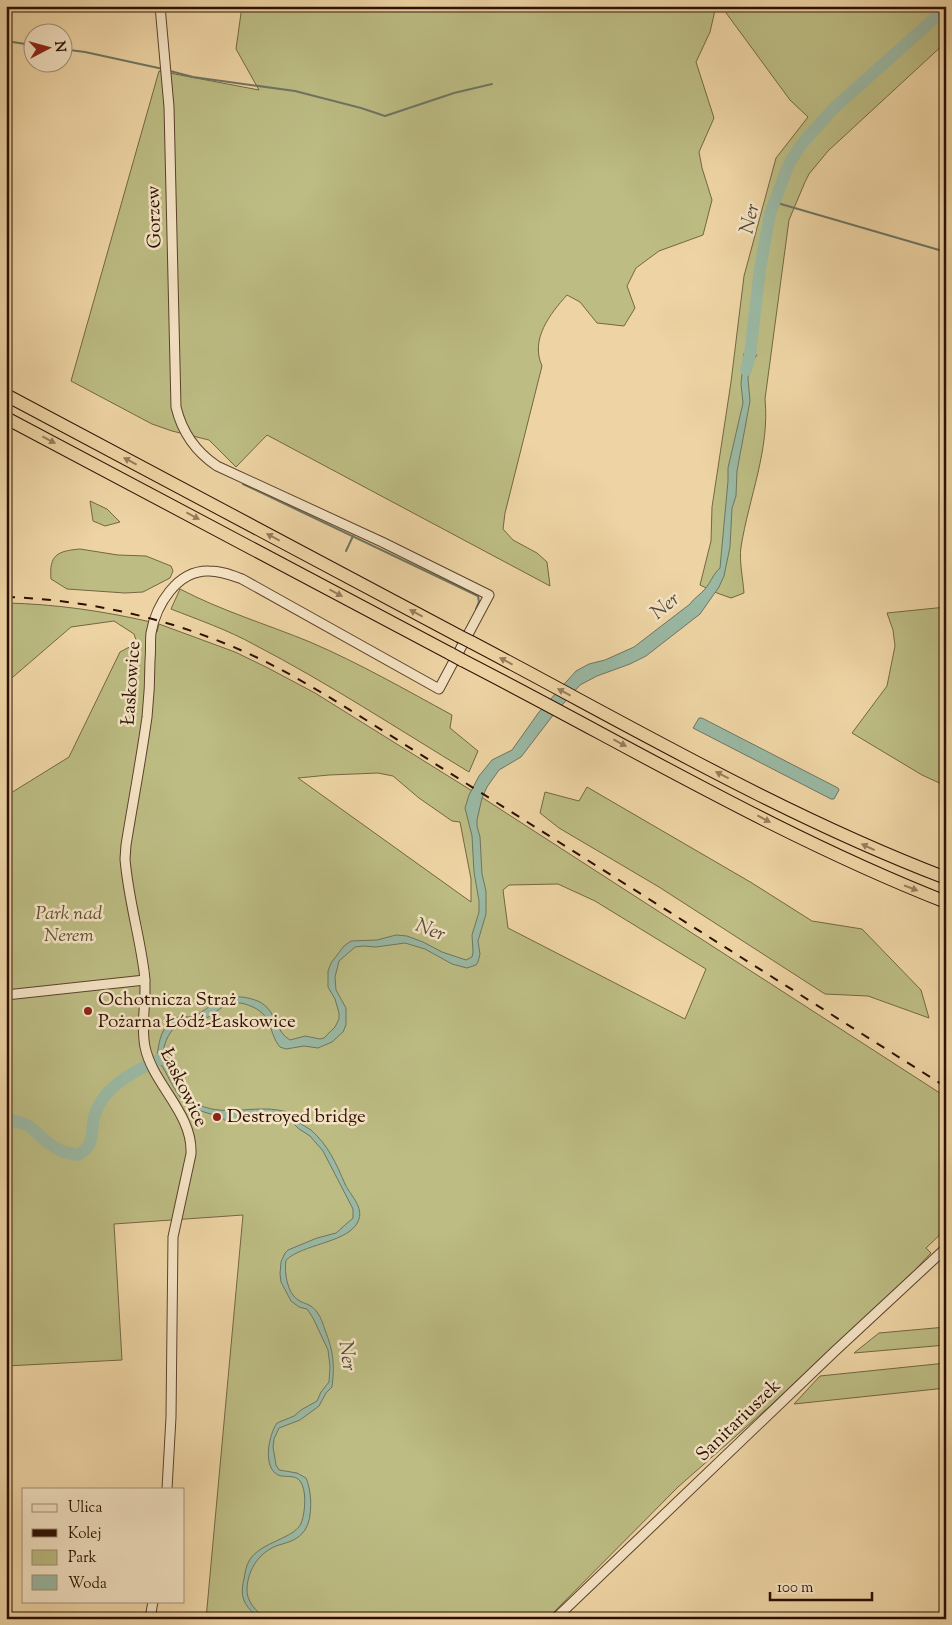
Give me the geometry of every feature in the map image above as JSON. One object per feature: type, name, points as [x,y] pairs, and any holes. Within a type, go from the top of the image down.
[{"type":"highway","points":[[6,395],[693,760],[830,829],[896,859],[946,878]]},
{"type":"highway","points":[[6,418],[803,840],[893,881],[946,902]]},
{"type":"street","name":"Gorzew","points":[[160,6],[169,107],[176,407],[183,427],[199,451],[217,466],[382,542],[489,595],[439,689],[242,579],[224,572],[207,570],[197,572]]},
{"type":"street","name":"Łaskowice","points":[[167,1488],[171,1417],[173,1237],[191,1154],[191,1142],[187,1127],[154,1071],[147,1052],[143,1030],[145,980],[125,859],[142,756],[149,699],[151,635],[156,616],[164,599],[176,584],[197,572]]},
{"type":"street","points":[[946,632],[946,649]]},
{"type":"street","points":[[6,995],[145,980]]},
{"type":"street","name":"Sanitariuszek","points":[[555,1619],[946,1248]]},
{"type":"street","points":[[150,1619],[153,1602]]},
{"type":"green space","points":[[242,6],[716,6],[710,32],[696,62],[714,118],[699,152],[712,200],[703,235],[659,251],[636,268],[627,286],[635,308],[624,326],[597,323],[580,302],[567,295],[548,319],[540,337],[538,346],[542,366],[505,513],[503,529],[513,540],[537,553],[547,562],[550,586],[267,435],[236,467],[209,440],[152,424],[71,381],[159,71],[259,90],[236,49]]},
{"type":"green space","points":[[721,6],[946,6],[946,42],[828,151],[809,174],[789,220],[765,399],[766,418],[762,455],[741,547],[744,593],[731,598],[700,585],[711,541],[712,507],[731,382],[744,276],[776,158],[808,117],[790,100]]},
{"type":"green space","points":[[90,501],[107,509],[120,522],[105,526],[93,521]]},
{"type":"green space","points":[[80,549],[118,555],[146,556],[171,566],[173,571],[170,578],[143,592],[125,593],[67,589],[51,579],[51,564],[53,559],[60,553]]},
{"type":"green space","points":[[180,589],[228,611],[294,635],[328,650],[452,715],[450,728],[478,751],[469,772],[282,660],[234,635],[171,609]]},
{"type":"green space","name":"Park nad Nerem","points":[[6,603],[79,609],[151,622],[154,632],[157,632],[159,624],[235,652],[315,693],[469,789],[946,1097],[946,1229],[926,1248],[931,1253],[914,1271],[770,1406],[678,1487],[547,1619],[206,1619],[243,1215],[114,1224],[122,1360],[6,1366],[6,796],[69,757],[120,652],[137,643],[134,634],[114,621],[71,627],[6,683]],"holes":[[[378,773],[393,776],[419,798],[452,821],[460,822],[471,879],[471,902],[298,778]],[[558,884],[595,901],[706,969],[685,1019],[508,928],[503,890],[509,885]]]},
{"type":"green space","points":[[946,607],[946,786],[922,775],[852,733],[887,686],[895,646],[893,630],[887,613]]},
{"type":"green space","points":[[587,787],[752,883],[812,921],[862,929],[921,990],[929,1018],[868,996],[825,994],[659,887],[559,828],[540,813],[545,792],[579,801]]},
{"type":"green space","points":[[946,1327],[946,1345],[854,1353],[879,1333]]},
{"type":"green space","points":[[946,1363],[946,1388],[794,1404],[820,1376]]},
{"type":"water","points":[[744,353],[757,355],[749,366],[750,401],[737,471],[736,496],[732,508],[730,547],[724,576],[719,587],[700,614],[646,656],[580,685],[554,714],[521,757],[499,770],[487,787],[482,798],[477,820],[482,874],[486,891],[486,914],[478,941],[480,954],[476,965],[467,968],[452,964],[425,949],[405,943],[376,947],[355,947],[339,961],[335,977],[336,990],[346,1008],[346,1025],[343,1032],[332,1042],[318,1048],[304,1046],[286,1049],[280,1047],[276,1042],[268,1020],[260,1011],[244,1004],[236,1003],[225,1006],[201,1021],[184,1023],[177,1026],[170,1033],[165,1043],[163,1059],[183,1094],[193,1102],[215,1110],[271,1109],[283,1111],[311,1130],[331,1155],[345,1184],[357,1203],[360,1214],[356,1225],[342,1236],[303,1250],[286,1260],[285,1270],[291,1292],[298,1300],[315,1309],[322,1321],[332,1351],[333,1379],[332,1387],[326,1393],[319,1406],[300,1420],[279,1428],[274,1439],[273,1447],[276,1465],[279,1470],[297,1473],[306,1478],[310,1497],[310,1512],[308,1525],[305,1530],[293,1540],[272,1548],[261,1556],[250,1574],[247,1588],[248,1597],[252,1606],[267,1619],[259,1619],[250,1610],[243,1597],[242,1592],[247,1565],[254,1554],[299,1527],[305,1506],[304,1490],[300,1481],[293,1477],[278,1475],[273,1471],[270,1465],[268,1450],[270,1442],[277,1423],[294,1416],[317,1401],[329,1382],[330,1366],[328,1350],[313,1318],[307,1309],[299,1307],[291,1301],[281,1282],[281,1262],[288,1250],[317,1238],[336,1233],[353,1218],[353,1209],[323,1151],[310,1136],[290,1120],[279,1115],[248,1115],[227,1122],[220,1117],[193,1108],[180,1097],[162,1066],[157,1063],[152,1064],[150,1059],[157,1055],[162,1034],[173,1020],[179,1017],[196,1015],[220,999],[232,997],[249,998],[266,1006],[281,1032],[290,1040],[305,1036],[324,1038],[335,1027],[339,1019],[335,999],[328,987],[328,971],[331,963],[344,946],[351,941],[377,940],[396,935],[407,936],[442,952],[466,960],[472,957],[472,935],[479,912],[479,901],[474,872],[472,836],[465,808],[469,795],[479,776],[492,760],[512,750],[539,712],[576,671],[634,647],[690,604],[705,589],[720,568],[728,468],[743,403],[741,384]]},
{"type":"water","points":[[699,718],[838,788],[839,790],[834,799],[693,728]]},
{"type":"waterway","name":"Ner","points":[[746,370],[750,354],[760,269],[770,214],[788,166],[800,146],[833,109],[946,8]]},
{"type":"waterway","points":[[6,41],[22,43]]},
{"type":"waterway","points":[[72,50],[163,69]]},
{"type":"waterway","points":[[170,71],[193,77],[295,91],[385,116],[454,93],[492,84]]},
{"type":"waterway","points":[[774,202],[946,252]]},
{"type":"waterway","points":[[243,484],[478,596],[479,602],[476,609]]},
{"type":"waterway","points":[[346,551],[353,536]]},
{"type":"waterway","points":[[6,1125],[15,1121],[28,1125],[48,1143],[63,1152],[78,1155],[89,1144],[95,1114],[106,1095],[122,1080],[160,1059]]},
{"type":"railway","points":[[6,597],[39,599],[104,608],[168,623],[230,646],[274,666],[353,712],[946,1087]]},
{"type":"place","name":"Ochotnicza Straż Pożarna Łódź-Łaskowice","points":[[88,1011]]},
{"type":"place","name":"Destroyed bridge","points":[[217,1117]]}]
